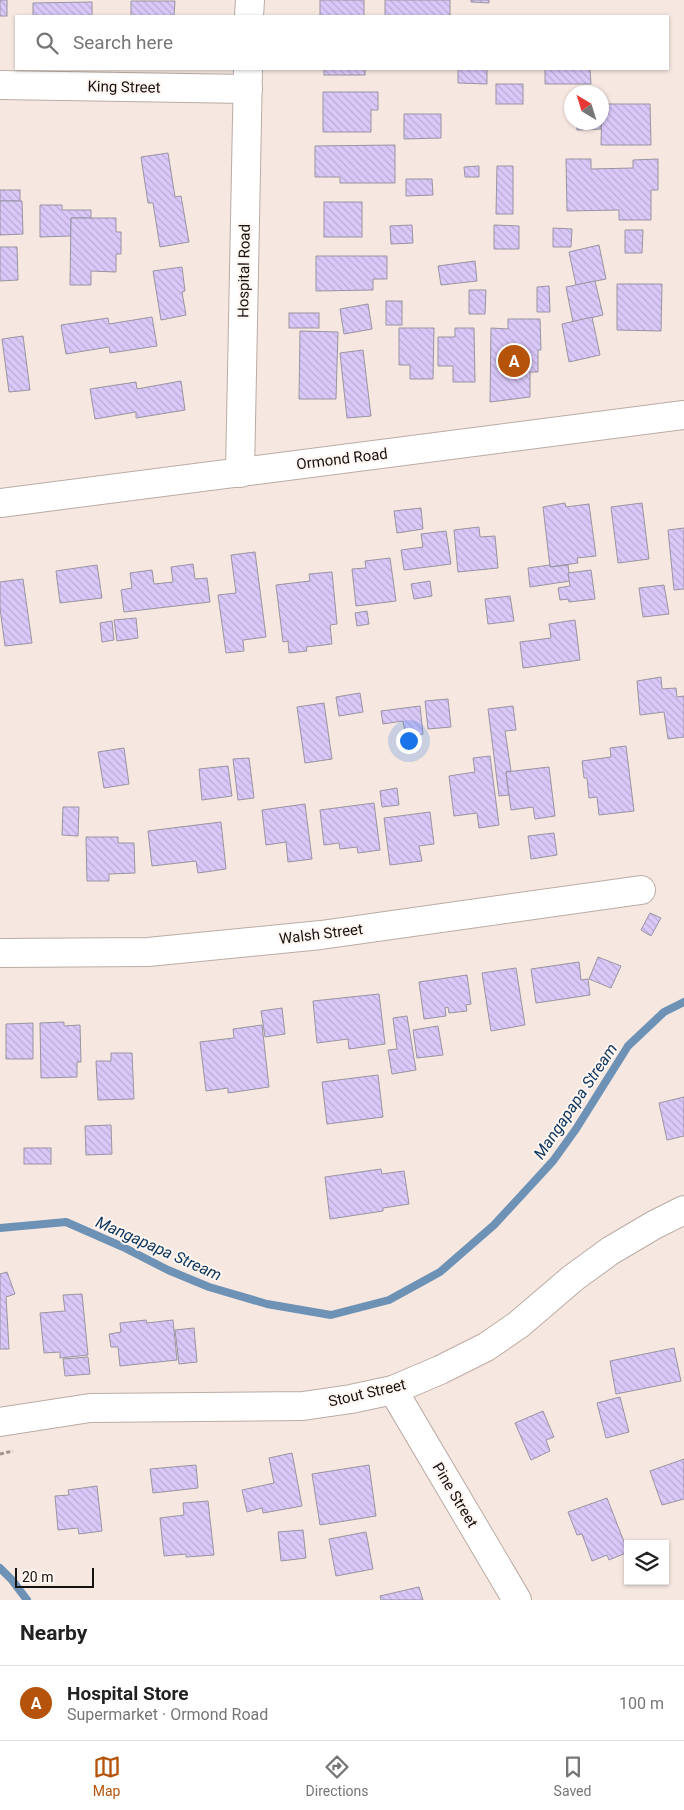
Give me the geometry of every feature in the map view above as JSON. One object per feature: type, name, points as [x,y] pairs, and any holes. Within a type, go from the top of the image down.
[{"type":"street","points":[[249,15],[250,0]]},
{"type":"street","name":"King Street","points":[[0,85],[248,79]]},
{"type":"street","name":"Hospital Road","points":[[240,473],[248,79]]},
{"type":"street","name":"Ormond Road","points":[[0,504],[684,415]]},
{"type":"street","name":"Walsh Street","points":[[0,953],[148,952],[321,935],[641,890]]},
{"type":"street","name":"Stout Street","points":[[0,1422],[90,1408],[303,1406],[351,1399],[393,1390],[440,1370],[486,1347],[518,1325],[573,1278],[610,1251],[684,1210]]},
{"type":"street","name":"Pine Street","points":[[393,1390],[516,1600]]},
{"type":"path","points":[[0,1454],[13,1451]]},
{"type":"building","points":[[0,0],[7,0],[7,16],[0,16]]},
{"type":"building","points":[[320,0],[364,0],[364,15],[320,15]]},
{"type":"building","points":[[385,0],[450,0],[450,15],[385,15]]},
{"type":"building","points":[[471,0],[489,0],[489,3],[471,2]]},
{"type":"building","points":[[131,1],[175,1],[174,15],[131,15]]},
{"type":"building","points":[[92,2],[92,15],[33,15],[33,3]]},
{"type":"building","points":[[324,70],[365,70],[365,75],[324,75]]},
{"type":"building","points":[[458,70],[487,70],[487,84],[458,83]]},
{"type":"building","points":[[545,70],[590,70],[591,84],[545,84]]},
{"type":"building","points":[[496,84],[523,84],[523,104],[496,104]]},
{"type":"building","points":[[323,92],[378,92],[378,110],[371,110],[371,132],[323,132]]},
{"type":"building","points":[[609,104],[650,104],[651,145],[601,145],[601,130],[609,130]]},
{"type":"building","points":[[404,114],[441,114],[441,138],[404,139]]},
{"type":"building","points":[[395,145],[395,183],[340,183],[340,177],[315,177],[315,146]]},
{"type":"building","points":[[168,153],[175,197],[181,196],[189,242],[160,247],[153,203],[148,203],[141,157]]},
{"type":"building","points":[[566,159],[591,159],[591,169],[633,168],[633,160],[658,159],[658,190],[651,190],[651,220],[619,220],[619,210],[567,211]]},
{"type":"building","points":[[479,166],[479,177],[465,177],[464,167]]},
{"type":"building","points":[[497,166],[513,166],[513,214],[496,214]]},
{"type":"building","points":[[406,179],[432,179],[433,195],[406,196]]},
{"type":"building","points":[[0,190],[20,190],[20,201],[0,201]]},
{"type":"building","points":[[0,201],[22,201],[23,234],[0,235]]},
{"type":"building","points":[[324,202],[362,202],[362,237],[324,237]]},
{"type":"building","points":[[40,205],[62,205],[62,210],[91,210],[91,218],[71,218],[71,236],[40,237]]},
{"type":"building","points":[[71,218],[116,218],[116,232],[121,232],[121,254],[116,254],[116,272],[91,271],[91,285],[70,285]]},
{"type":"building","points":[[412,225],[413,243],[391,244],[390,226]]},
{"type":"building","points":[[494,225],[519,226],[519,249],[494,249]]},
{"type":"building","points":[[553,228],[572,229],[571,247],[553,247]]},
{"type":"building","points":[[625,230],[643,230],[642,253],[625,253]]},
{"type":"building","points":[[599,245],[606,279],[576,285],[569,252]]},
{"type":"building","points":[[0,247],[17,247],[18,280],[0,281]]},
{"type":"building","points":[[316,256],[387,256],[387,279],[373,279],[373,290],[316,291]]},
{"type":"building","points":[[475,261],[477,281],[441,285],[438,266]]},
{"type":"building","points":[[182,267],[185,291],[182,292],[186,315],[161,320],[153,271]]},
{"type":"building","points":[[595,281],[603,315],[573,322],[566,287]]},
{"type":"building","points":[[617,284],[662,284],[661,331],[617,330]]},
{"type":"building","points":[[549,286],[550,312],[537,312],[537,287]]},
{"type":"building","points":[[469,290],[486,290],[485,314],[469,314]]},
{"type":"building","points":[[386,301],[402,301],[402,325],[386,325]]},
{"type":"building","points":[[368,304],[372,329],[344,334],[340,309]]},
{"type":"building","points":[[289,313],[319,313],[319,328],[289,328]]},
{"type":"building","points":[[152,317],[157,346],[110,353],[109,347],[66,354],[61,325],[108,318],[109,324]]},
{"type":"building","points":[[592,317],[600,355],[569,362],[562,324]]},
{"type":"building","points":[[508,319],[540,319],[541,350],[538,350],[538,372],[530,372],[530,397],[490,402],[491,328],[508,329]]},
{"type":"building","points":[[399,328],[434,328],[433,379],[410,379],[410,365],[399,365]]},
{"type":"building","points":[[455,328],[474,328],[475,382],[453,382],[453,366],[438,366],[438,337],[455,337]]},
{"type":"building","points":[[300,331],[338,332],[336,399],[299,399]]},
{"type":"building","points":[[23,336],[30,390],[9,392],[2,339]]},
{"type":"building","points":[[363,350],[371,416],[347,418],[340,353]]},
{"type":"building","points":[[181,381],[185,410],[136,418],[136,412],[95,419],[90,389],[136,382],[137,389]]},
{"type":"building","points":[[565,503],[566,507],[589,504],[596,556],[577,558],[578,563],[550,567],[543,507]]},
{"type":"building","points":[[642,503],[649,559],[618,563],[611,507]]},
{"type":"building","points":[[421,508],[423,529],[397,533],[394,511]]},
{"type":"building","points":[[479,527],[480,537],[495,536],[498,568],[458,572],[454,530]]},
{"type":"building","points":[[684,528],[684,589],[674,590],[668,530]]},
{"type":"building","points":[[446,531],[451,564],[404,570],[401,550],[423,547],[421,534]]},
{"type":"building","points":[[255,552],[266,637],[243,640],[244,651],[226,653],[218,595],[236,593],[231,555]]},
{"type":"building","points":[[390,558],[396,601],[356,606],[352,569],[366,568],[365,561]]},
{"type":"building","points":[[193,564],[195,579],[207,578],[210,602],[124,612],[121,590],[132,588],[130,573],[152,570],[154,584],[173,582],[171,567]]},
{"type":"building","points":[[97,565],[102,598],[60,603],[56,571]]},
{"type":"building","points":[[550,565],[550,567],[568,565],[570,581],[530,587],[528,568]]},
{"type":"building","points":[[591,570],[595,599],[569,602],[568,599],[560,600],[558,588],[570,586],[568,573]]},
{"type":"building","points":[[332,572],[337,624],[330,625],[332,644],[306,647],[307,651],[289,653],[288,641],[283,642],[276,585],[310,581],[309,574]]},
{"type":"building","points":[[23,579],[32,643],[5,646],[0,608],[0,582]]},
{"type":"building","points":[[430,581],[432,596],[414,599],[411,584]]},
{"type":"building","points":[[664,585],[669,614],[643,617],[639,588]]},
{"type":"building","points":[[510,596],[514,621],[488,624],[485,599]]},
{"type":"building","points":[[367,611],[369,624],[357,626],[355,613]]},
{"type":"building","points":[[136,618],[138,638],[117,641],[114,620]]},
{"type":"building","points":[[575,620],[580,660],[523,668],[520,642],[551,638],[549,624]]},
{"type":"building","points":[[112,621],[114,640],[102,642],[100,623]]},
{"type":"building","points":[[661,677],[662,689],[676,688],[677,697],[684,696],[684,737],[668,739],[664,712],[640,715],[637,681]]},
{"type":"building","points":[[360,693],[363,712],[339,716],[336,697]]},
{"type":"building","points":[[448,699],[451,727],[428,729],[425,701]]},
{"type":"building","points":[[324,703],[332,759],[305,763],[297,707]]},
{"type":"building","points":[[420,706],[423,734],[406,737],[403,721],[383,724],[381,711]]},
{"type":"building","points":[[513,706],[516,730],[505,731],[511,771],[506,772],[509,795],[499,796],[488,709]]},
{"type":"building","points":[[626,746],[634,811],[599,815],[597,797],[589,798],[587,778],[584,778],[582,761],[611,757],[610,748]]},
{"type":"building","points":[[124,748],[129,784],[104,788],[98,752]]},
{"type":"building","points":[[490,756],[499,825],[479,828],[477,813],[454,816],[449,776],[475,772],[473,758]]},
{"type":"building","points":[[249,758],[254,798],[238,800],[233,759]]},
{"type":"building","points":[[228,766],[232,796],[202,800],[199,769]]},
{"type":"building","points":[[549,767],[555,816],[535,819],[533,807],[511,810],[506,772]]},
{"type":"building","points":[[397,788],[399,805],[382,807],[380,791]]},
{"type":"building","points":[[374,803],[380,850],[358,853],[357,847],[340,849],[339,843],[324,845],[320,810]]},
{"type":"building","points":[[305,804],[312,859],[288,862],[286,842],[266,845],[262,810]]},
{"type":"building","points":[[63,807],[79,807],[78,836],[62,835]]},
{"type":"building","points":[[430,812],[434,844],[419,846],[422,861],[390,865],[384,818]]},
{"type":"building","points":[[221,822],[226,869],[198,873],[196,861],[152,866],[148,831]]},
{"type":"building","points":[[554,833],[557,855],[531,859],[528,836]]},
{"type":"building","points":[[86,837],[118,837],[118,843],[134,843],[135,873],[109,874],[109,881],[87,881]]},
{"type":"building","points":[[650,913],[661,918],[651,936],[641,930]]},
{"type":"building","points":[[598,957],[621,966],[611,988],[589,979]]},
{"type":"building","points":[[579,962],[581,980],[588,979],[590,995],[536,1003],[531,969]]},
{"type":"building","points":[[516,968],[525,1025],[491,1031],[482,973]]},
{"type":"building","points":[[467,975],[471,1004],[466,1005],[467,1011],[449,1013],[448,1007],[445,1008],[446,1016],[424,1019],[419,982]]},
{"type":"building","points":[[379,994],[385,1044],[349,1049],[348,1039],[317,1043],[313,1001]]},
{"type":"building","points":[[282,1008],[285,1034],[265,1037],[261,1011]]},
{"type":"building","points":[[407,1016],[416,1070],[392,1074],[388,1050],[397,1049],[393,1018]]},
{"type":"building","points":[[64,1022],[64,1026],[80,1025],[81,1062],[77,1062],[77,1077],[41,1078],[40,1023]]},
{"type":"building","points":[[33,1023],[33,1059],[6,1059],[6,1024]]},
{"type":"building","points":[[262,1025],[269,1087],[228,1093],[228,1088],[206,1091],[200,1042],[234,1038],[233,1029]]},
{"type":"building","points":[[438,1026],[443,1055],[417,1058],[413,1030]]},
{"type":"building","points":[[111,1053],[132,1053],[134,1099],[98,1100],[96,1061],[111,1061]]},
{"type":"building","points":[[378,1075],[383,1117],[327,1124],[322,1082]]},
{"type":"building","points":[[684,1097],[684,1136],[667,1140],[659,1103]]},
{"type":"building","points":[[111,1125],[112,1154],[86,1155],[85,1126]]},
{"type":"building","points":[[24,1148],[51,1148],[51,1164],[24,1164]]},
{"type":"building","points":[[381,1169],[382,1174],[404,1171],[409,1204],[383,1208],[383,1211],[330,1219],[325,1177]]},
{"type":"building","points":[[7,1272],[15,1294],[6,1297],[9,1349],[0,1349],[0,1274]]},
{"type":"building","points":[[82,1294],[88,1355],[60,1358],[60,1352],[44,1353],[40,1313],[65,1311],[63,1295]]},
{"type":"building","points":[[146,1320],[147,1323],[173,1320],[177,1360],[120,1366],[118,1347],[111,1347],[109,1334],[121,1332],[120,1323]]},
{"type":"building","points":[[194,1328],[197,1362],[179,1364],[175,1330]]},
{"type":"building","points":[[674,1348],[681,1381],[616,1394],[610,1361]]},
{"type":"building","points":[[88,1357],[90,1374],[65,1376],[63,1359]]},
{"type":"building","points":[[620,1397],[629,1432],[606,1438],[597,1403]]},
{"type":"building","points":[[543,1411],[554,1437],[546,1440],[550,1451],[531,1460],[515,1423]]},
{"type":"building","points":[[292,1453],[302,1506],[263,1513],[262,1508],[247,1512],[242,1490],[274,1483],[269,1458]]},
{"type":"building","points":[[684,1459],[684,1499],[662,1505],[650,1471]]},
{"type":"building","points":[[196,1465],[198,1488],[153,1493],[150,1469]]},
{"type":"building","points":[[369,1465],[376,1516],[320,1525],[312,1474]]},
{"type":"building","points":[[97,1486],[102,1531],[79,1534],[78,1528],[58,1530],[55,1496],[69,1495],[68,1490]]},
{"type":"building","points":[[607,1498],[624,1542],[624,1554],[609,1560],[607,1555],[592,1561],[582,1534],[577,1535],[568,1512]]},
{"type":"building","points":[[208,1501],[214,1555],[186,1557],[186,1554],[164,1556],[160,1518],[184,1515],[183,1503]]},
{"type":"building","points":[[303,1530],[306,1558],[281,1561],[278,1532]]},
{"type":"building","points":[[366,1532],[373,1569],[336,1576],[329,1539]]},
{"type":"building","points":[[419,1587],[423,1600],[381,1600],[380,1596]]},
{"type":"waterway","name":"Mangapapa Stream","points":[[0,1228],[66,1222],[209,1287],[267,1304],[331,1315],[389,1300],[440,1272],[494,1225],[553,1161],[576,1129],[628,1046],[664,1012],[684,1002]]},
{"type":"waterway","name":"Mangapapa Stream","points":[[0,1568],[27,1600]]},
{"type":"place","name":"Hospital Store","points":[[514,361]]}]
